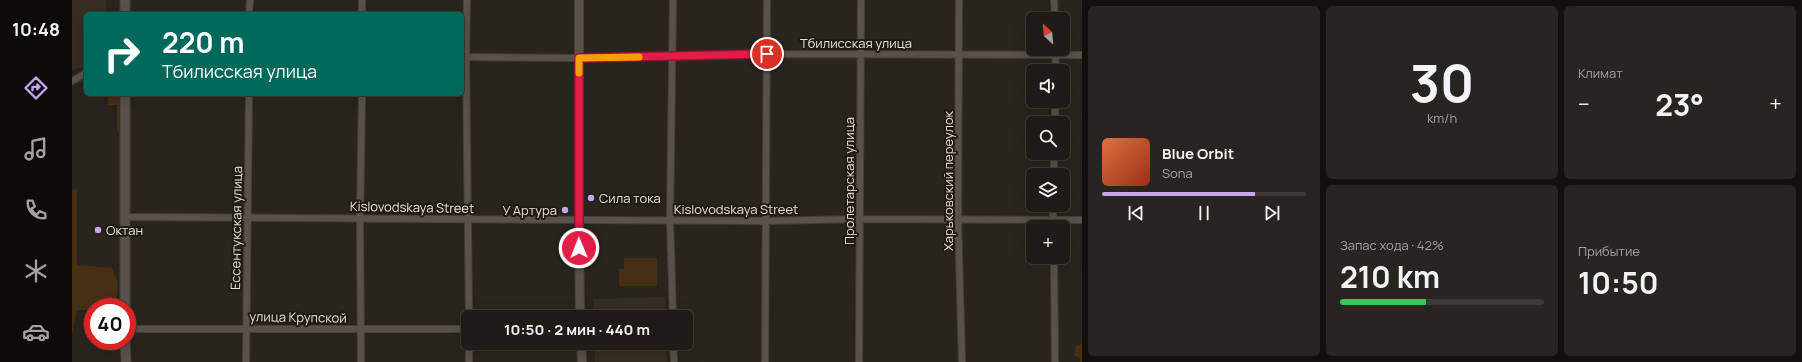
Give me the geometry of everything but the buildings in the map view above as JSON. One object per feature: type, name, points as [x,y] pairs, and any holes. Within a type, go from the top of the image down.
[{"type":"main road","points":[[125,0],[125,12]]},
{"type":"main road","points":[[125,96],[125,298]]},
{"type":"main road","points":[[125,350],[126,362]]},
{"type":"street","points":[[249,12],[250,0]]},
{"type":"street","points":[[362,0],[362,12]]},
{"type":"street","points":[[467,0],[464,57],[469,310]]},
{"type":"street","points":[[580,0],[580,310]]},
{"type":"street","points":[[673,0],[671,56],[670,220],[673,310]]},
{"type":"street","points":[[765,362],[767,0]]},
{"type":"street","name":"Пролетарская улица","points":[[859,362],[861,0]]},
{"type":"street","name":"Харьковский переулок","points":[[958,0],[958,220],[962,362]]},
{"type":"street","points":[[1054,0],[1055,12]]},
{"type":"street","name":"Тбилисская улица","points":[[464,57],[579,58],[767,54],[1026,56]]},
{"type":"street","name":"Тбилисская улица","points":[[1070,55],[1082,55]]},
{"type":"street","points":[[1056,56],[1056,64]]},
{"type":"street","points":[[72,81],[84,74]]},
{"type":"street","name":"Ессентукская улица","points":[[246,362],[249,96]]},
{"type":"street","points":[[361,362],[360,218],[362,96]]},
{"type":"street","name":"Kislovodskaya Street","points":[[125,217],[765,221],[859,219],[958,220],[1026,223]]},
{"type":"street","name":"Kislovodskaya Street","points":[[1070,222],[1082,220]]},
{"type":"street","points":[[1054,264],[1056,362]]},
{"type":"street","name":"улица Крупской","points":[[136,329],[461,329]]},
{"type":"street","points":[[469,350],[469,362]]},
{"type":"street","points":[[581,350],[582,362]]},
{"type":"street","points":[[673,350],[674,362]]},
{"type":"shaded area","points":[[72,0],[106,0],[106,12],[84,12],[84,67],[72,70]]},
{"type":"shaded area","points":[[108,96],[119,96],[119,132],[117,130],[117,105],[108,105]]},
{"type":"shaded area","points":[[77,189],[77,265],[112,268],[118,282],[117,298],[84,298],[84,310],[77,310],[72,335],[72,190]]},
{"type":"shaded area","points":[[624,258],[657,258],[657,286],[619,286],[619,269],[624,269]]},
{"type":"shaded area","points":[[665,297],[665,310],[593,310],[593,299]]},
{"type":"shaded area","points":[[1082,343],[1082,362],[1080,362],[1080,358],[1074,356],[1076,346]]},
{"type":"shaded area","points":[[594,350],[666,350],[667,362],[595,362]]},
{"type":"slow traffic","points":[[579,73],[579,58],[639,57]]},
{"type":"place","name":"Сила тока","points":[[591,198]]},
{"type":"place","name":"У Артура","points":[[565,210]]},
{"type":"place","name":"Октан","points":[[98,230]]},
{"type":"route","points":[[579,248],[579,58],[767,54]]}]
